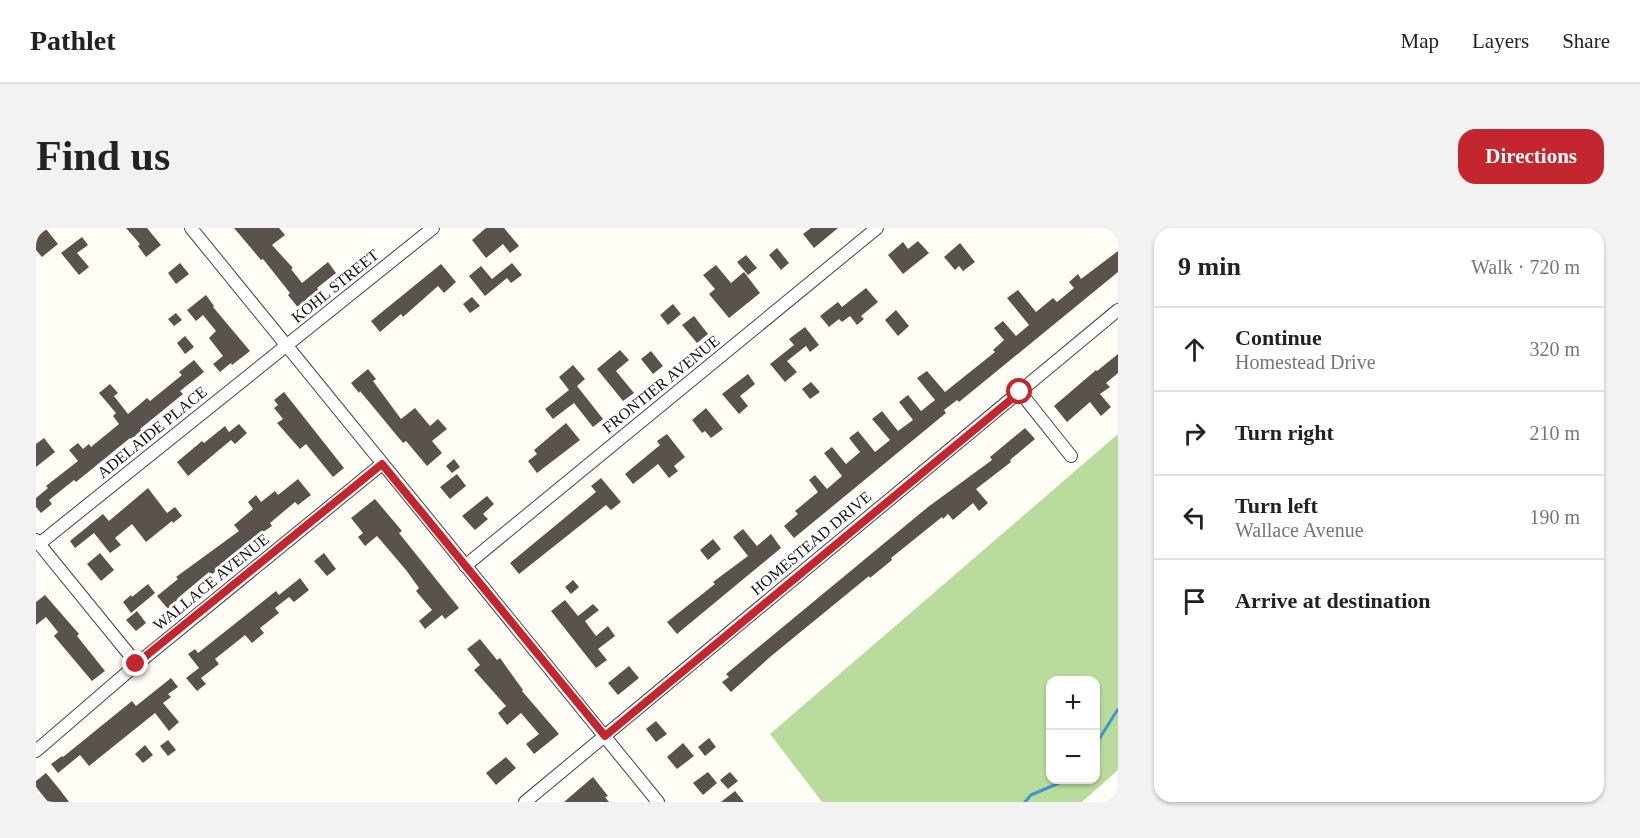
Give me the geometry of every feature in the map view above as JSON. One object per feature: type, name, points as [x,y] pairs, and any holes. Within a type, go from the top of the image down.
[{"type":"street","points":[[191,228],[658,802]]},
{"type":"street","name":"KOHL STREET","points":[[286,346],[433,228]]},
{"type":"street","name":"FRONTIER AVENUE","points":[[465,566],[877,228]]},
{"type":"street","name":"HOMESTEAD DRIVE","points":[[525,802],[1118,310]]},
{"type":"street","name":"ADELAIDE PLACE","points":[[38,542],[286,346]]},
{"type":"street","points":[[1020,392],[1071,456]]},
{"type":"street","name":"WALLACE AVENUE","points":[[36,752],[136,664],[382,464]]},
{"type":"street","points":[[38,542],[136,664]]},
{"type":"green space","points":[[1118,434],[1118,770],[1082,802],[822,802],[770,734]]},
{"type":"building","points":[[126,228],[147,228],[161,245],[146,257],[138,246],[140,244]]},
{"type":"building","points":[[234,228],[279,228],[285,235],[272,245],[293,268],[291,269],[302,283],[328,262],[336,273],[317,288],[322,293],[300,310],[288,295],[290,293],[263,259],[261,260]]},
{"type":"building","points":[[486,228],[504,228],[519,246],[510,253],[503,244],[486,258],[472,240]]},
{"type":"building","points":[[811,228],[838,228],[814,248],[803,234]]},
{"type":"building","points":[[46,229],[58,244],[42,257],[36,250],[36,237]]},
{"type":"building","points":[[82,237],[88,245],[77,253],[89,267],[79,275],[61,253]]},
{"type":"building","points":[[918,241],[929,253],[903,274],[888,255],[903,242],[908,249]]},
{"type":"building","points":[[960,243],[975,262],[963,271],[959,266],[955,270],[944,257]]},
{"type":"building","points":[[777,248],[789,263],[781,270],[769,255]]},
{"type":"building","points":[[1118,251],[1118,272],[959,402],[957,400],[944,410],[946,413],[794,538],[784,526],[798,514],[795,511],[818,492],[809,480],[815,475],[827,489],[842,476],[824,453],[832,447],[846,464],[860,452],[849,438],[858,431],[875,452],[890,440],[872,419],[882,411],[898,431],[913,420],[899,402],[908,395],[921,411],[935,400],[917,378],[927,371],[945,392],[995,352],[993,350],[1004,340],[994,328],[1003,321],[1016,336],[1029,325],[1007,298],[1018,290],[1036,312],[1053,298],[1057,302],[1074,288],[1069,282],[1078,274],[1081,279]]},
{"type":"building","points":[[746,255],[757,268],[748,275],[737,262]]},
{"type":"building","points":[[180,263],[189,274],[176,284],[168,273]]},
{"type":"building","points":[[512,263],[522,275],[511,283],[507,278],[485,296],[469,276],[481,266],[492,279]]},
{"type":"building","points":[[441,264],[456,282],[444,293],[438,286],[403,317],[401,314],[380,332],[371,321]]},
{"type":"building","points":[[716,265],[731,283],[744,272],[760,293],[729,318],[709,294],[715,289],[703,275]]},
{"type":"building","points":[[866,288],[878,302],[861,316],[864,319],[857,325],[850,316],[842,322],[839,319],[829,327],[820,316],[838,302],[842,307]]},
{"type":"building","points":[[206,295],[213,307],[250,351],[220,372],[213,364],[223,356],[209,338],[216,331],[203,315],[196,321],[187,310]]},
{"type":"building","points":[[472,297],[480,306],[470,313],[463,304]]},
{"type":"building","points":[[673,304],[681,314],[668,325],[660,315]]},
{"type":"building","points":[[896,310],[909,326],[898,336],[885,320]]},
{"type":"building","points":[[176,313],[182,320],[174,326],[168,319]]},
{"type":"building","points":[[694,316],[708,334],[697,343],[682,325]]},
{"type":"building","points":[[805,327],[819,345],[810,352],[806,346],[787,361],[797,372],[785,382],[770,364],[794,345],[789,339]]},
{"type":"building","points":[[185,336],[194,347],[185,354],[177,343]]},
{"type":"building","points":[[620,350],[629,360],[616,371],[634,393],[623,401],[597,369]]},
{"type":"building","points":[[651,351],[663,366],[653,374],[641,359]]},
{"type":"building","points":[[1118,354],[1118,373],[1106,383],[1110,387],[1100,394],[1111,407],[1101,416],[1090,402],[1067,422],[1054,406]]},
{"type":"building","points":[[194,360],[204,372],[180,391],[183,394],[140,429],[142,431],[49,500],[52,504],[41,513],[36,507],[36,498],[48,488],[46,486],[78,461],[69,450],[78,443],[83,449],[89,444],[91,447],[119,424],[113,416],[116,413],[99,393],[110,384],[118,393],[114,396],[128,414],[147,398],[150,401],[182,375],[179,372]]},
{"type":"building","points":[[573,365],[585,379],[577,386],[603,419],[593,427],[574,403],[553,419],[545,409],[569,390],[559,377]]},
{"type":"building","points":[[368,369],[376,379],[373,381],[401,419],[415,408],[430,426],[438,419],[447,429],[432,441],[442,453],[427,466],[406,441],[403,443],[351,383]]},
{"type":"building","points":[[748,374],[755,384],[740,396],[748,406],[739,414],[722,394]]},
{"type":"building","points":[[811,382],[820,392],[810,399],[802,389]]},
{"type":"building","points":[[284,392],[344,468],[333,477],[306,444],[300,449],[277,423],[283,419],[274,408],[278,405],[274,400]]},
{"type":"building","points":[[706,408],[723,429],[711,438],[705,431],[702,433],[692,420]]},
{"type":"building","points":[[566,423],[580,440],[537,473],[528,461],[537,454],[534,450]]},
{"type":"building","points":[[239,424],[247,433],[235,444],[231,440],[188,476],[177,462],[225,426],[229,432]]},
{"type":"building","points":[[1025,428],[1035,439],[1010,460],[1011,462],[976,489],[988,503],[979,511],[973,503],[953,520],[948,514],[943,519],[942,517],[870,578],[869,576],[770,657],[731,692],[722,682],[729,677],[726,674],[928,507],[992,460],[990,457]]},
{"type":"building","points":[[667,434],[685,457],[674,466],[678,471],[669,478],[658,464],[633,484],[625,474],[660,445],[657,441]]},
{"type":"building","points":[[44,438],[55,452],[36,467],[36,444]]},
{"type":"building","points":[[454,459],[460,467],[452,473],[446,466]]},
{"type":"building","points":[[457,474],[466,486],[450,499],[440,487]]},
{"type":"building","points":[[601,478],[621,502],[611,510],[606,505],[519,574],[510,563],[596,492],[591,486]]},
{"type":"building","points":[[298,479],[311,495],[298,505],[295,502],[270,523],[272,526],[248,542],[211,575],[209,572],[168,609],[157,596],[178,579],[176,577],[239,531],[234,525],[253,509],[248,502],[256,495],[261,502],[275,491],[278,495]]},
{"type":"building","points":[[148,488],[167,513],[175,507],[182,516],[173,523],[172,521],[146,542],[132,524],[115,538],[121,545],[110,553],[94,533],[75,548],[70,541],[103,514],[109,521]]},
{"type":"building","points":[[487,496],[494,504],[483,514],[488,519],[475,530],[462,516]]},
{"type":"building","points":[[375,499],[402,531],[399,533],[459,608],[445,619],[442,615],[425,629],[419,621],[432,610],[416,591],[419,588],[406,570],[377,536],[365,546],[358,537],[363,533],[351,518]]},
{"type":"building","points":[[743,529],[757,546],[771,534],[781,548],[677,634],[667,622],[715,584],[713,582],[748,556],[733,537]]},
{"type":"building","points":[[713,539],[721,549],[708,560],[700,550]]},
{"type":"building","points":[[100,553],[114,570],[101,581],[87,564]]},
{"type":"building","points":[[324,553],[336,569],[327,576],[314,561]]},
{"type":"building","points":[[300,578],[309,590],[294,602],[289,597],[275,608],[279,613],[260,628],[264,633],[252,643],[245,635],[215,659],[219,664],[201,678],[206,684],[197,691],[186,678],[199,668],[188,654],[195,649],[198,653],[276,591],[279,595]]},
{"type":"building","points":[[573,580],[579,587],[571,594],[565,587]]},
{"type":"building","points":[[148,584],[155,593],[131,613],[123,602]]},
{"type":"building","points":[[45,595],[79,634],[77,636],[105,671],[92,681],[54,636],[58,632],[46,617],[36,625],[36,602]]},
{"type":"building","points":[[565,600],[578,616],[593,604],[599,610],[585,621],[596,636],[608,626],[615,636],[598,649],[607,660],[596,668],[551,611]]},
{"type":"building","points":[[137,611],[146,623],[136,631],[126,620]]},
{"type":"building","points":[[480,639],[497,660],[500,658],[522,691],[559,734],[534,754],[526,744],[539,734],[521,713],[507,725],[498,713],[506,706],[474,670],[480,665],[467,649]]},
{"type":"building","points":[[629,666],[639,678],[618,695],[608,683]]},
{"type":"building","points":[[171,678],[178,687],[168,694],[171,697],[163,703],[179,722],[169,731],[155,713],[89,766],[80,755],[58,773],[51,764],[63,757],[132,701],[136,706]]},
{"type":"building","points":[[656,721],[667,734],[656,742],[646,729]]},
{"type":"building","points":[[709,738],[716,747],[705,756],[698,747]]},
{"type":"building","points":[[168,740],[176,750],[168,756],[160,746]]},
{"type":"building","points":[[683,743],[694,756],[677,769],[667,757]]},
{"type":"building","points":[[145,745],[153,755],[143,763],[135,754]]},
{"type":"building","points":[[506,757],[516,768],[496,785],[486,773]]},
{"type":"building","points":[[708,772],[717,783],[703,795],[693,783]]},
{"type":"building","points":[[730,772],[738,781],[728,789],[720,780]]},
{"type":"building","points":[[46,773],[69,802],[48,802],[36,787],[36,781]]},
{"type":"building","points":[[593,777],[608,796],[605,797],[609,802],[564,802]]},
{"type":"building","points":[[735,791],[744,802],[721,802]]},
{"type":"waterway","points":[[1100,738],[1118,709]]},
{"type":"waterway","points":[[1025,802],[1031,795],[1057,784]]},
{"type":"route","points":[[136,664],[382,464],[605,736],[1020,392]]}]
